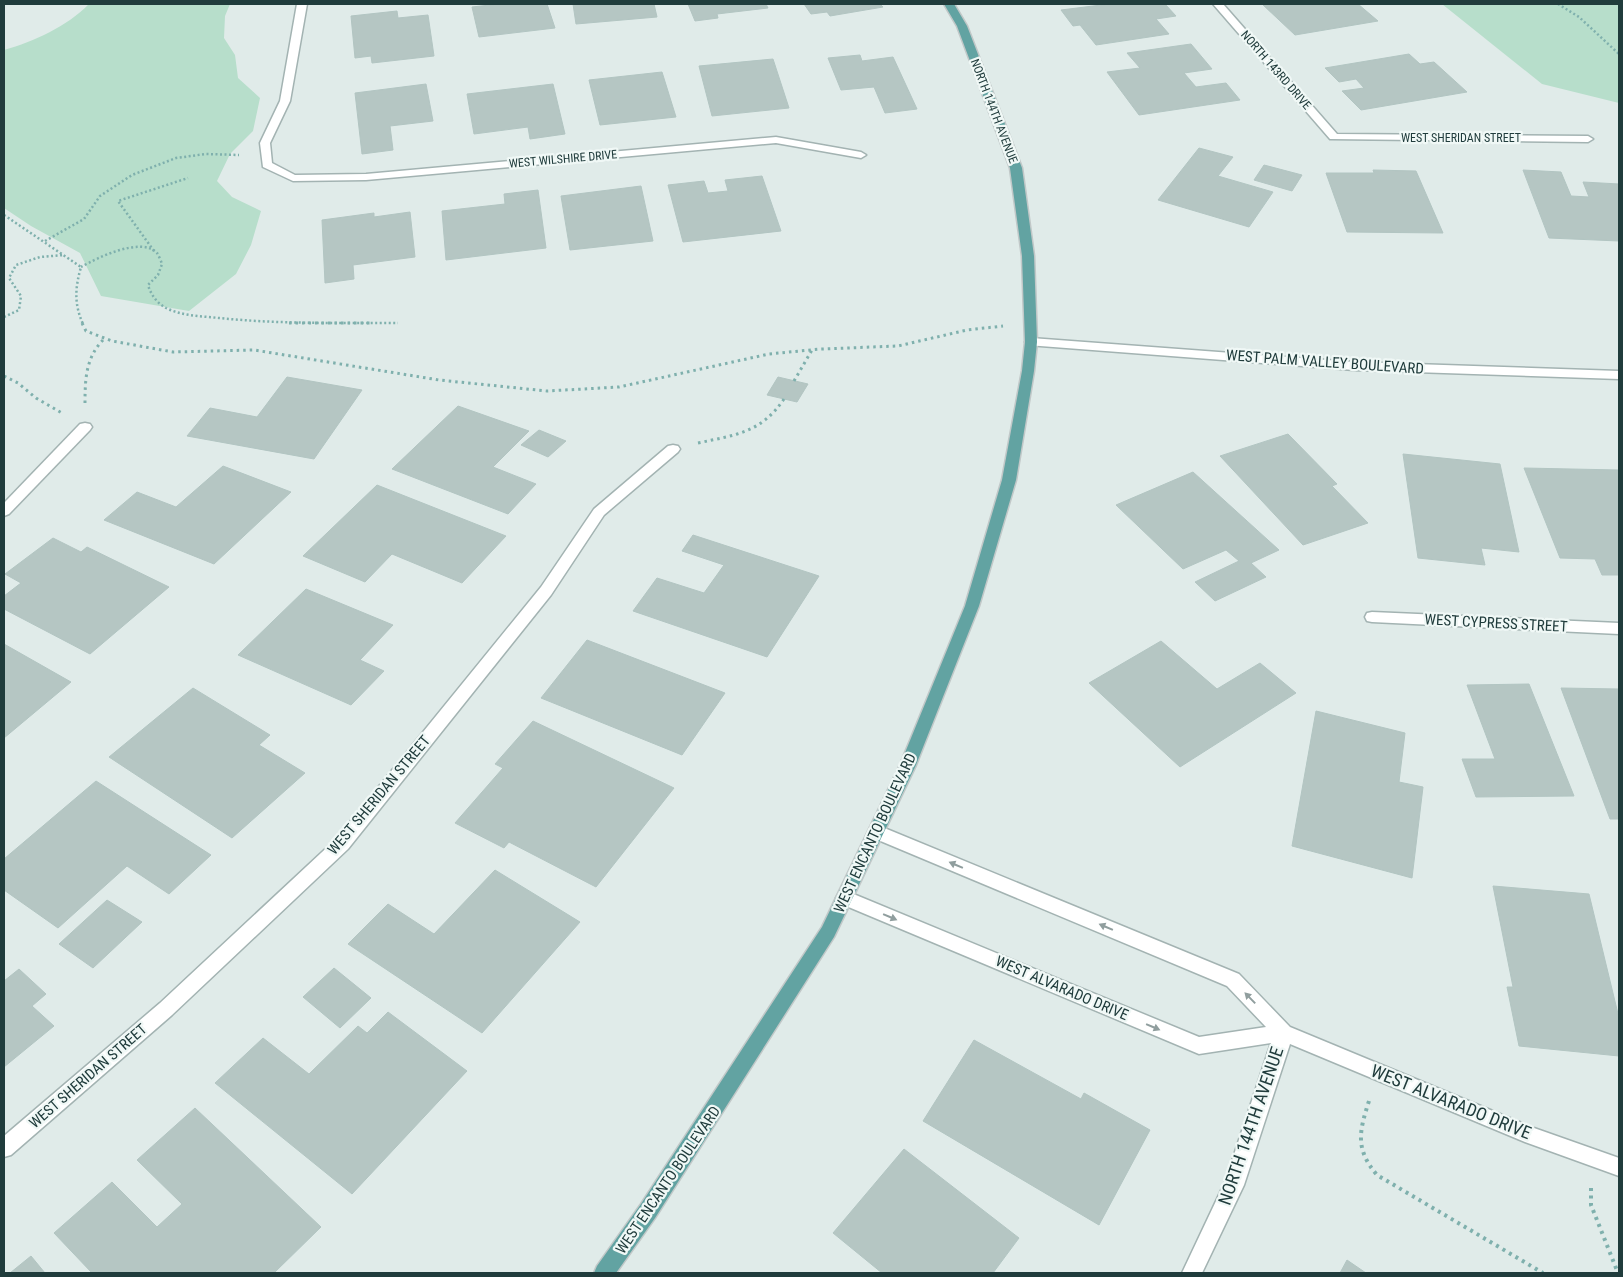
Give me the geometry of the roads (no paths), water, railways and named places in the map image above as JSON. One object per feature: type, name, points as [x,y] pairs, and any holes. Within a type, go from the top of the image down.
[{"type":"main road","name":"NORTH 144TH AVENUE","points":[[949,4],[962,26],[1016,168],[1028,256],[1031,342]]},
{"type":"main road","name":"WEST ENCANTO BOULEVARD","points":[[604,1273],[648,1211],[828,932],[877,832],[918,740],[972,606],[1009,480],[1028,371],[1031,342]]},
{"type":"street","name":"WEST WILSHIRE DRIVE","points":[[302,4],[285,101],[264,143],[267,165],[293,178],[366,177],[776,140],[861,155]]},
{"type":"street","name":"NORTH 143RD DRIVE","points":[[1218,4],[1334,137]]},
{"type":"street","name":"WEST SHERIDAN STREET","points":[[1334,137],[1588,139]]},
{"type":"street","name":"WEST PALM VALLEY BOULEVARD","points":[[1031,342],[1354,366],[1619,375]]},
{"type":"street","points":[[4,511],[85,427]]},
{"type":"street","name":"WEST SHERIDAN STREET","points":[[4,1148],[166,1009],[342,844],[546,591],[599,512],[673,449]]},
{"type":"street","name":"WEST CYPRESS STREET","points":[[1372,617],[1619,629]]},
{"type":"street","name":"WEST ALVARADO DRIVE","points":[[877,832],[1233,980],[1284,1033],[1532,1136],[1619,1168]]},
{"type":"street","name":"WEST ALVARADO DRIVE","points":[[845,898],[1199,1046],[1284,1033]]},
{"type":"street","name":"NORTH 144TH AVENUE","points":[[1192,1273],[1234,1185],[1284,1033]]}]
